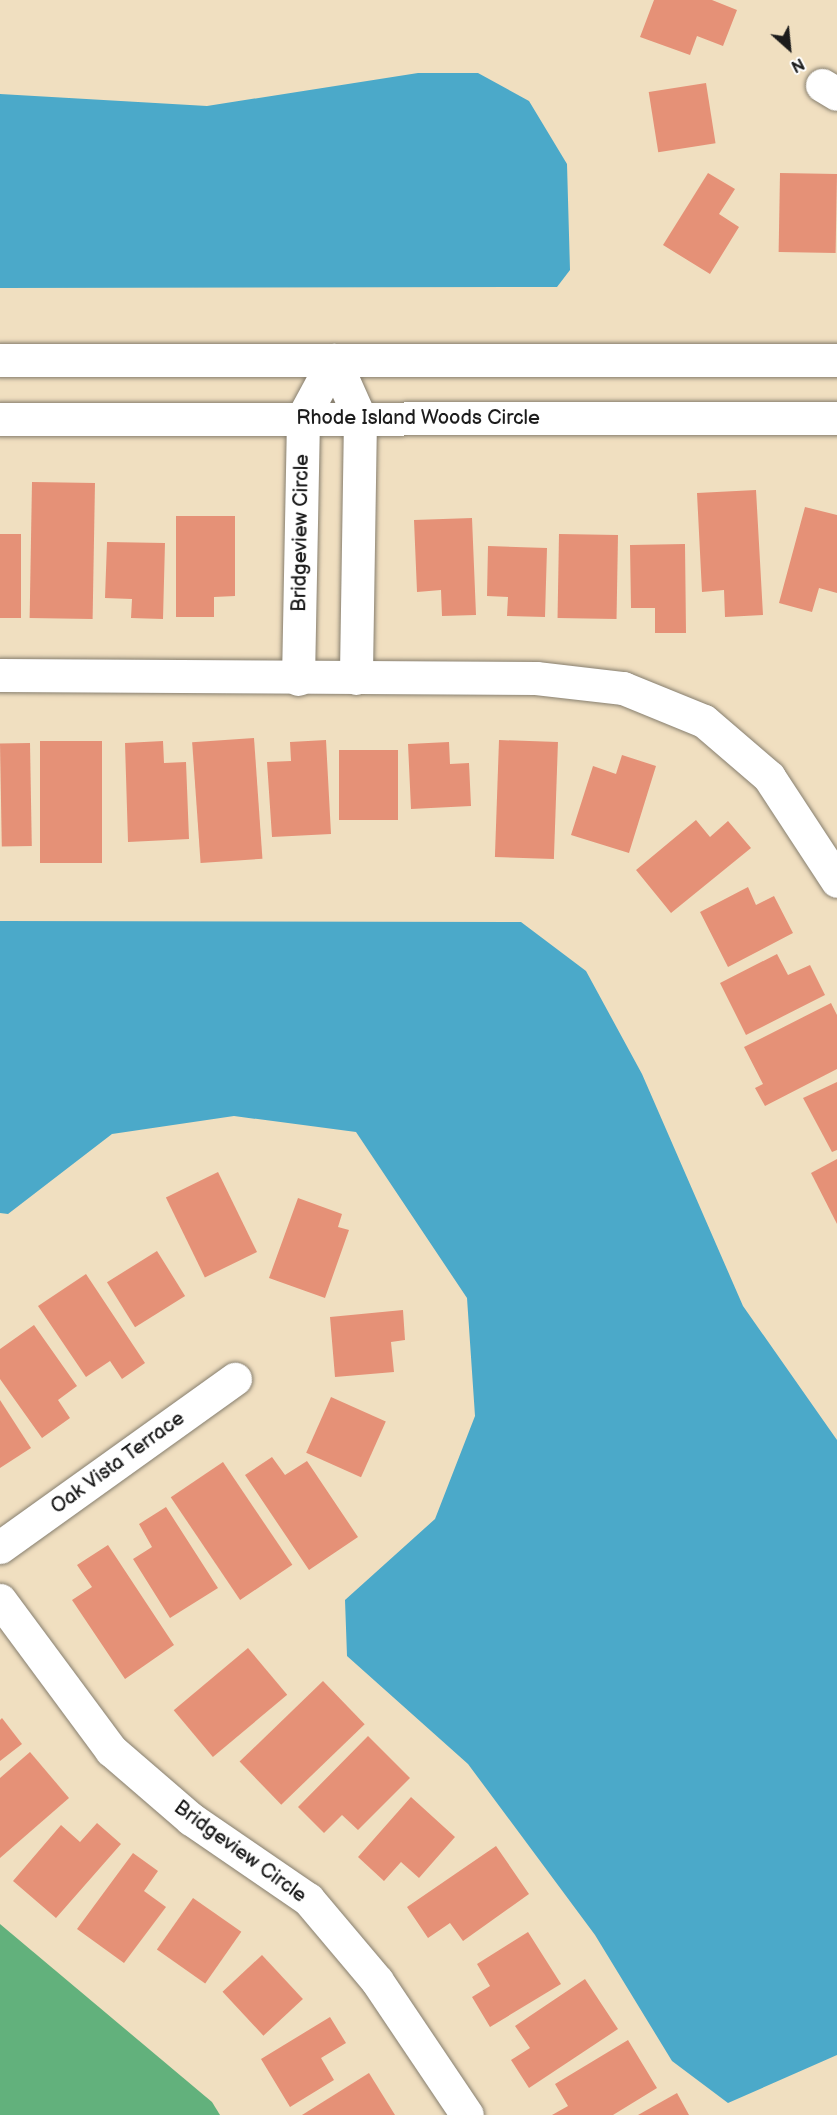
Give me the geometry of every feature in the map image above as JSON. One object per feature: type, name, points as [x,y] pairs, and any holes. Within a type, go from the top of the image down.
[{"type":"street","points":[[0,360],[837,360]]},
{"type":"street","points":[[334,360],[360,418],[356,678]]},
{"type":"street","name":"Bridgeview Circle","points":[[298,679],[303,417],[334,360]]},
{"type":"street","name":"Rhode Island Woods Circle","points":[[0,419],[837,418]]},
{"type":"street","points":[[0,675],[298,679],[536,678],[612,686],[704,721],[769,777],[837,881]]},
{"type":"street","name":"Oak Vista Terrace","points":[[0,1547],[235,1378]]},
{"type":"street","name":"Bridgeview Circle","points":[[0,1600],[111,1750],[191,1819],[308,1899],[377,1981],[467,2115]]},
{"type":"green space","points":[[0,1924],[212,2102],[220,2115],[0,2115]]},
{"type":"water","points":[[418,73],[478,73],[529,101],[567,164],[570,270],[557,287],[0,288],[0,94],[207,106]]},
{"type":"water","points":[[0,921],[521,922],[586,971],[642,1074],[743,1306],[837,1440],[837,2055],[728,2103],[672,2061],[595,1935],[468,1764],[347,1656],[345,1600],[435,1519],[475,1416],[467,1298],[356,1132],[234,1116],[112,1134],[8,1214],[0,1213]]},
{"type":"building","points":[[654,0],[712,0],[737,10],[723,46],[697,36],[690,55],[640,37]]},
{"type":"building","points":[[706,83],[716,143],[658,152],[649,92]]},
{"type":"building","points":[[708,173],[735,189],[719,214],[739,227],[710,274],[663,245]]},
{"type":"building","points":[[780,173],[837,174],[836,253],[779,252]]},
{"type":"building","points":[[32,482],[95,483],[93,619],[30,618]]},
{"type":"building","points":[[756,490],[763,615],[725,617],[724,590],[702,592],[697,493]]},
{"type":"building","points":[[805,507],[837,515],[837,593],[819,588],[812,612],[779,603]]},
{"type":"building","points":[[176,516],[235,516],[235,596],[214,597],[214,617],[176,617]]},
{"type":"building","points":[[472,518],[476,615],[442,616],[441,590],[417,592],[414,520]]},
{"type":"building","points":[[0,534],[21,534],[21,618],[0,618]]},
{"type":"building","points":[[559,534],[618,535],[617,619],[558,618]]},
{"type":"building","points":[[107,542],[165,543],[163,619],[131,618],[132,599],[105,598]]},
{"type":"building","points":[[685,544],[686,633],[655,633],[655,608],[631,608],[630,545]]},
{"type":"building","points":[[488,546],[547,548],[545,617],[507,616],[508,597],[487,596]]},
{"type":"building","points":[[254,738],[262,859],[201,863],[192,742]]},
{"type":"building","points":[[326,740],[331,834],[272,837],[267,762],[291,761],[290,742]]},
{"type":"building","points":[[499,740],[558,742],[554,859],[495,857]]},
{"type":"building","points":[[40,741],[102,741],[102,863],[40,863]]},
{"type":"building","points":[[163,741],[164,763],[186,762],[189,839],[128,842],[125,743]]},
{"type":"building","points":[[449,742],[450,764],[469,763],[471,806],[411,809],[408,744]]},
{"type":"building","points":[[30,743],[32,846],[2,847],[0,744]]},
{"type":"building","points":[[339,750],[398,750],[398,820],[339,820]]},
{"type":"building","points":[[622,755],[656,766],[629,853],[571,835],[593,766],[616,774]]},
{"type":"building","points":[[696,820],[710,837],[728,821],[751,848],[671,913],[636,870]]},
{"type":"building","points":[[748,887],[756,905],[774,896],[793,933],[728,967],[700,912]]},
{"type":"building","points":[[777,954],[788,975],[810,965],[825,995],[746,1035],[720,983]]},
{"type":"building","points":[[831,1003],[837,1015],[837,1069],[765,1106],[755,1088],[763,1084],[744,1047]]},
{"type":"building","points":[[837,1082],[837,1150],[832,1152],[803,1098]]},
{"type":"building","points":[[837,1159],[837,1224],[811,1173]]},
{"type":"building","points":[[218,1172],[257,1252],[205,1277],[166,1197]]},
{"type":"building","points":[[298,1198],[342,1214],[338,1227],[349,1230],[325,1298],[269,1278]]},
{"type":"building","points":[[157,1251],[185,1296],[135,1327],[107,1282]]},
{"type":"building","points":[[86,1274],[145,1363],[122,1379],[110,1361],[86,1377],[38,1306]]},
{"type":"building","points":[[403,1310],[405,1340],[391,1342],[394,1372],[335,1377],[330,1317]]},
{"type":"building","points":[[34,1325],[77,1386],[58,1400],[70,1418],[42,1438],[0,1379],[0,1349]]},
{"type":"building","points":[[331,1397],[386,1421],[361,1477],[306,1453]]},
{"type":"building","points":[[0,1400],[31,1448],[0,1468]]},
{"type":"building","points":[[272,1457],[285,1475],[307,1461],[358,1537],[309,1570],[245,1475]]},
{"type":"building","points":[[223,1462],[292,1565],[240,1600],[171,1497]]},
{"type":"building","points":[[166,1507],[218,1588],[170,1618],[133,1559],[152,1547],[139,1524]]},
{"type":"building","points":[[108,1545],[174,1645],[125,1679],[72,1600],[92,1587],[77,1565]]},
{"type":"building","points":[[248,1648],[287,1695],[213,1757],[174,1710]]},
{"type":"building","points":[[323,1681],[365,1724],[281,1805],[240,1762]]},
{"type":"building","points":[[2,1718],[22,1744],[0,1761],[0,1720]]},
{"type":"building","points":[[368,1736],[410,1778],[358,1830],[342,1815],[324,1833],[298,1807]]},
{"type":"building","points":[[30,1752],[69,1798],[0,1858],[0,1778]]},
{"type":"building","points":[[411,1797],[455,1837],[419,1878],[401,1862],[384,1881],[358,1857]]},
{"type":"building","points":[[97,1823],[121,1844],[56,1918],[13,1881],[61,1825],[80,1842]]},
{"type":"building","points":[[496,1846],[529,1894],[463,1941],[450,1923],[428,1938],[407,1907]]},
{"type":"building","points":[[133,1853],[158,1871],[144,1891],[166,1907],[124,1963],[77,1929]]},
{"type":"building","points":[[193,1898],[241,1932],[205,1983],[157,1950]]},
{"type":"building","points":[[528,1932],[561,1984],[490,2027],[472,1997],[490,1986],[477,1964]]},
{"type":"building","points":[[262,1955],[303,1999],[263,2036],[223,1992]]},
{"type":"building","points":[[585,1979],[618,2029],[529,2088],[511,2060],[530,2048],[515,2026]]},
{"type":"building","points":[[330,2017],[346,2043],[321,2058],[334,2080],[290,2107],[261,2059]]},
{"type":"building","points":[[628,2040],[657,2088],[613,2115],[552,2115],[568,2106],[555,2084]]},
{"type":"building","points":[[369,2073],[395,2115],[302,2115]]},
{"type":"building","points":[[677,2093],[689,2115],[638,2115]]}]
